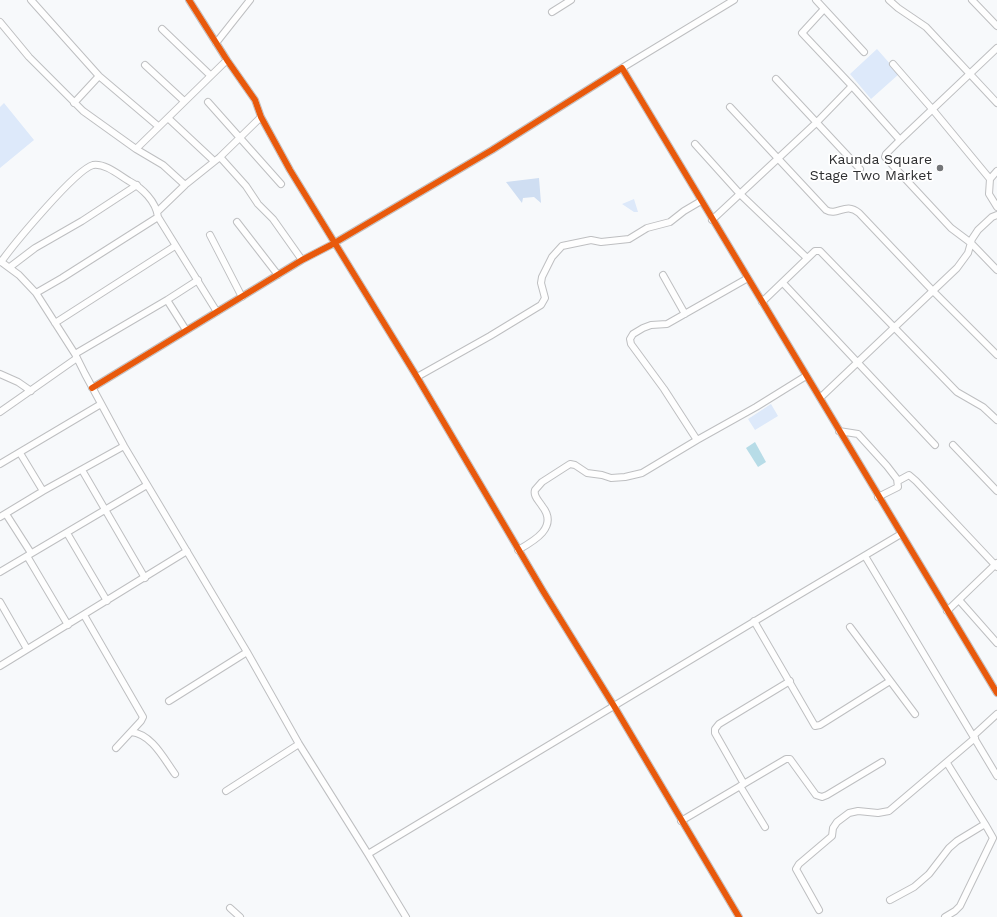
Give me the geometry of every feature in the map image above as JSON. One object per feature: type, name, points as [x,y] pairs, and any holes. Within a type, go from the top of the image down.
[{"type":"street","points":[[31,0],[99,76],[158,126]]},
{"type":"street","points":[[189,0],[226,60],[255,100],[261,117],[290,170],[417,377],[518,550],[614,706],[739,917]]},
{"type":"street","points":[[216,43],[250,0]]},
{"type":"street","points":[[552,12],[571,0]]},
{"type":"street","points":[[92,388],[302,260],[492,150],[622,68],[734,0]]},
{"type":"street","points":[[816,0],[864,52]]},
{"type":"street","points":[[890,0],[898,8],[926,27],[997,103]]},
{"type":"street","points":[[972,0],[997,26]]},
{"type":"street","points":[[824,9],[802,33],[900,140]]},
{"type":"street","points":[[0,22],[29,57],[83,111],[136,149],[163,165],[185,185]]},
{"type":"street","points":[[162,29],[210,75]]},
{"type":"street","points":[[997,48],[900,140],[886,154],[885,157],[951,228],[971,243],[997,270]]},
{"type":"street","points":[[136,149],[226,60]]},
{"type":"street","points":[[893,64],[990,179]]},
{"type":"street","points":[[145,65],[184,101]]},
{"type":"street","points":[[622,68],[997,694]]},
{"type":"street","points":[[74,103],[99,76]]},
{"type":"street","points":[[776,80],[860,169]]},
{"type":"street","points":[[712,220],[816,123],[852,86]]},
{"type":"street","points":[[208,102],[281,184]]},
{"type":"street","points":[[730,107],[777,159],[828,211],[834,212],[851,208],[860,213],[933,291],[997,355]]},
{"type":"street","points":[[36,293],[62,278],[158,214],[185,185],[220,157],[261,117]]},
{"type":"street","points":[[168,118],[214,161]]},
{"type":"street","points":[[695,144],[740,194],[807,258]]},
{"type":"street","points":[[220,157],[246,186],[258,204],[273,219],[302,260]]},
{"type":"street","points":[[217,312],[175,246],[148,196],[137,185],[106,167],[98,165],[87,168],[79,174],[24,232],[1,262],[10,267],[36,293],[76,356],[124,446],[247,652],[299,744],[406,917]]},
{"type":"street","points":[[997,171],[990,179],[989,194],[997,207]]},
{"type":"street","points":[[10,267],[35,248],[82,221],[137,185]]},
{"type":"street","points":[[417,377],[541,305],[545,298],[542,277],[552,257],[562,246],[591,240],[602,242],[629,239],[647,228],[670,222],[684,210],[701,201]]},
{"type":"street","points":[[820,398],[856,362],[957,268],[968,253],[971,243],[978,230],[992,217],[997,215]]},
{"type":"street","points":[[237,222],[278,275]]},
{"type":"street","points":[[210,235],[242,297]]},
{"type":"street","points":[[55,323],[175,246]]},
{"type":"street","points":[[762,302],[816,250],[822,252],[957,392],[983,407],[997,420]]},
{"type":"street","points":[[663,275],[685,314]]},
{"type":"street","points":[[697,440],[664,389],[630,341],[631,337],[643,328],[654,324],[664,325],[748,278]]},
{"type":"street","points":[[0,412],[31,391],[76,356],[198,280]]},
{"type":"street","points":[[783,282],[935,445]]},
{"type":"street","points":[[167,300],[186,330]]},
{"type":"street","points":[[0,374],[18,382],[31,391]]},
{"type":"street","points":[[518,550],[537,539],[548,522],[546,512],[534,494],[535,490],[542,482],[568,465],[575,465],[590,474],[602,475],[611,478],[637,475],[756,407],[806,376]]},
{"type":"street","points":[[0,464],[101,404]]},
{"type":"street","points":[[839,431],[858,434],[887,466],[898,481],[898,487],[878,497]]},
{"type":"street","points":[[953,445],[997,491]]},
{"type":"street","points":[[0,518],[43,491],[124,446]]},
{"type":"street","points":[[20,453],[43,491]]},
{"type":"street","points":[[82,470],[145,578]]},
{"type":"street","points":[[898,481],[909,475],[996,565],[947,611]]},
{"type":"street","points":[[0,572],[147,485]]},
{"type":"street","points":[[6,514],[68,625]]},
{"type":"street","points":[[67,533],[107,601]]},
{"type":"street","points":[[368,854],[901,534]]},
{"type":"street","points":[[0,666],[187,551]]},
{"type":"street","points":[[865,556],[997,776]]},
{"type":"street","points":[[959,600],[997,643]]},
{"type":"street","points":[[0,602],[27,649]]},
{"type":"street","points":[[84,615],[143,717],[116,748]]},
{"type":"street","points":[[754,621],[815,726],[890,681]]},
{"type":"street","points":[[850,627],[916,714]]},
{"type":"street","points":[[169,701],[247,652]]},
{"type":"street","points":[[765,827],[715,733],[715,729],[719,724],[790,681]]},
{"type":"street","points":[[819,910],[796,868],[832,836],[835,824],[853,812],[878,813],[889,811],[947,762],[997,714]]},
{"type":"street","points":[[131,732],[140,734],[149,740],[175,774]]},
{"type":"street","points":[[226,791],[299,744]]},
{"type":"street","points":[[681,821],[784,760],[790,759],[816,795],[822,797],[882,762]]},
{"type":"street","points":[[945,917],[960,906],[992,839],[985,824],[947,762]]},
{"type":"street","points":[[890,900],[914,887],[929,874],[942,855],[953,845],[985,824]]},
{"type":"street","points":[[230,908],[240,917]]},
{"type":"shaded area","points":[[877,49],[899,74],[871,99],[850,74]]},
{"type":"shaded area","points":[[4,103],[34,140],[0,168],[0,107]]},
{"type":"shaded area","points":[[539,178],[541,203],[534,197],[523,198],[522,203],[506,182]]},
{"type":"shaded area","points":[[634,199],[638,212],[634,212],[622,204]]},
{"type":"shaded area","points":[[771,404],[778,416],[755,430],[748,419]]},
{"type":"shaded area","points":[[755,442],[766,462],[758,467],[746,448]]},
{"type":"cycle path","points":[[189,0],[227,60],[255,100],[261,117],[290,170],[417,377],[543,591],[614,706],[739,917]]},
{"type":"cycle path","points":[[92,388],[302,260],[331,245],[492,150],[622,68],[997,693]]},
{"type":"place","name":"Kaunda Square Stage Two Market","points":[[940,168]]}]
